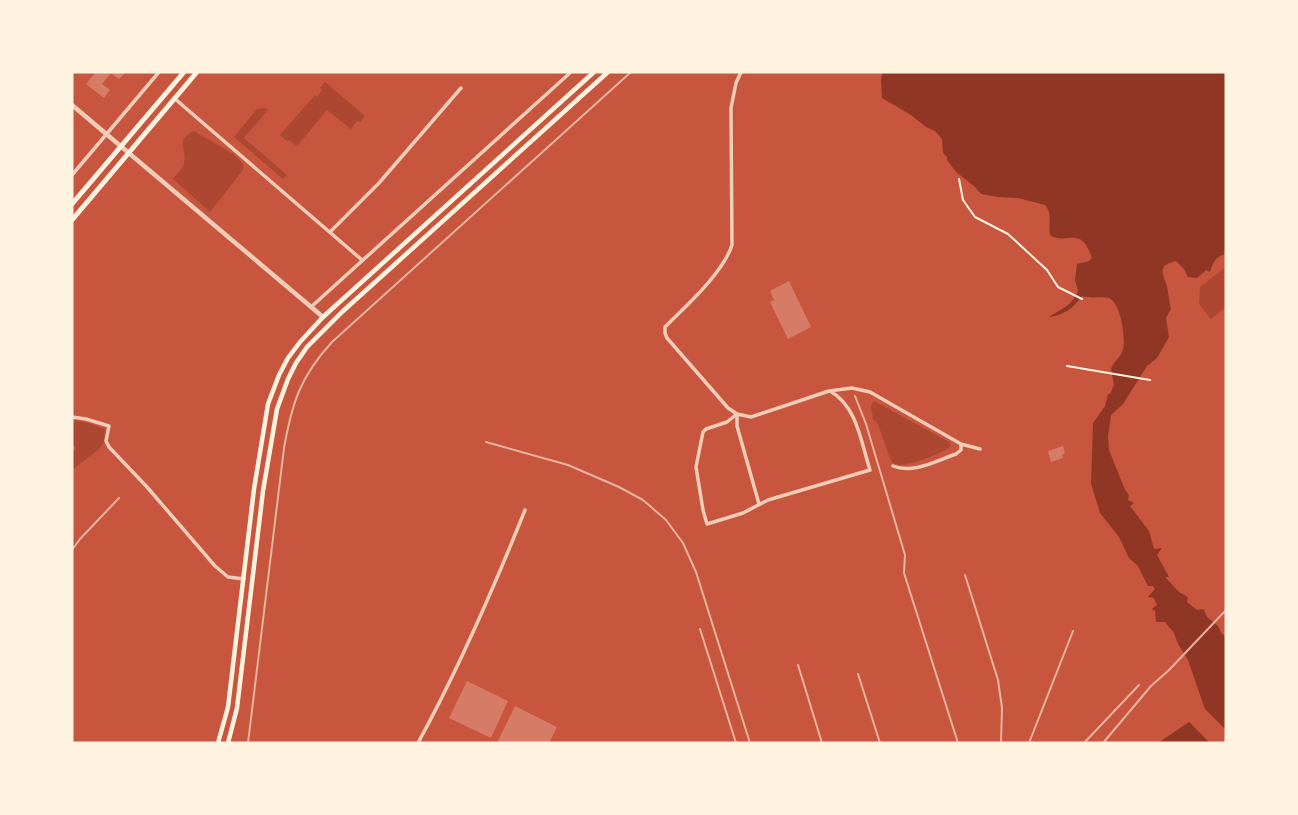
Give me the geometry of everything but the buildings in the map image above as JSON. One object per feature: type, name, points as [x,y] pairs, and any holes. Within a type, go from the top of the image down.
[{"type":"main road","points":[[72,204],[184,72]]},
{"type":"main road","points":[[72,220],[197,72]]},
{"type":"main road","points":[[218,743],[228,707],[254,489],[268,404],[279,374],[300,342],[323,317],[594,72]]},
{"type":"main road","points":[[228,743],[235,717],[263,491],[277,409],[296,363],[331,322],[608,72]]},
{"type":"main road","points":[[323,317],[331,322]]},
{"type":"street","points":[[311,307],[571,72]]},
{"type":"street","points":[[741,72],[731,108],[732,245],[728,255],[694,298],[665,327],[667,338],[728,408],[737,414],[751,417],[829,391],[852,388],[870,392],[961,444],[979,449]]},
{"type":"street","points":[[72,175],[156,73]]},
{"type":"street","points":[[330,232],[379,183],[461,88]]},
{"type":"street","points":[[174,99],[362,260]]},
{"type":"street","points":[[72,105],[323,317]]},
{"type":"street","points":[[737,414],[727,422],[704,430],[696,467],[707,524],[743,513],[759,504],[870,470],[851,412],[842,399],[829,391]]},
{"type":"street","points":[[737,414],[737,425],[759,504]]},
{"type":"street","points":[[72,417],[109,426],[106,441],[109,447],[215,566],[228,577],[244,579]]},
{"type":"street","points":[[893,466],[913,469],[956,454],[961,450],[961,444]]},
{"type":"street","points":[[418,743],[471,638],[524,510]]},
{"type":"path","points":[[959,179],[963,200],[975,217],[1008,234],[1047,270],[1058,287],[1082,299]]},
{"type":"path","points":[[1067,366],[1150,380]]},
{"type":"shaded area","points":[[883,72],[1226,72],[1226,254],[1217,258],[1210,272],[1206,270],[1197,278],[1188,277],[1176,261],[1164,266],[1163,273],[1171,309],[1166,318],[1169,337],[1123,404],[1111,415],[1108,436],[1109,450],[1129,495],[1128,500],[1134,503],[1130,506],[1149,531],[1154,549],[1162,548],[1157,555],[1169,577],[1165,577],[1179,592],[1188,597],[1187,602],[1197,610],[1204,610],[1207,617],[1226,636],[1226,730],[1205,709],[1188,660],[1174,633],[1165,622],[1156,622],[1155,611],[1152,609],[1157,605],[1154,598],[1148,597],[1155,589],[1148,586],[1119,537],[1100,513],[1091,484],[1093,423],[1105,406],[1114,385],[1111,369],[1123,350],[1122,322],[1113,301],[1104,297],[1082,296],[1067,311],[1049,317],[1066,307],[1078,291],[1075,280],[1077,264],[1092,258],[1088,248],[1078,239],[1056,238],[1050,235],[1050,215],[1045,205],[1018,198],[981,194],[956,172],[947,160],[943,153],[942,139],[935,131],[882,98]]},
{"type":"shaded area","points":[[325,82],[365,116],[351,129],[327,110],[297,146],[287,141],[280,135],[315,95],[317,97]]},
{"type":"shaded area","points":[[257,109],[268,110],[244,138],[287,175],[283,179],[234,137]]},
{"type":"shaded area","points":[[194,131],[233,154],[244,164],[243,170],[210,212],[173,179],[185,158],[184,139]]},
{"type":"shaded area","points":[[1226,267],[1226,307],[1211,319],[1199,304],[1200,287]]},
{"type":"shaded area","points":[[874,401],[949,442],[951,446],[918,461],[904,465],[894,464],[878,424],[873,419],[871,406]]},
{"type":"shaded area","points":[[72,420],[105,429],[104,442],[98,450],[72,470],[72,454],[76,448],[72,444]]},
{"type":"shaded area","points":[[1189,722],[1210,743],[1158,743]]},
{"type":"tram line","points":[[248,743],[284,448],[290,417],[305,379],[332,342],[631,72]]},
{"type":"railway","points":[[855,396],[905,555],[904,573],[958,743]]},
{"type":"railway","points":[[486,442],[568,465],[619,487],[643,500],[666,520],[683,543],[696,572],[750,743]]},
{"type":"railway","points":[[72,550],[119,498]]},
{"type":"railway","points":[[965,575],[998,680],[1002,708],[1001,743]]},
{"type":"railway","points":[[1103,743],[1151,686],[1226,610]]},
{"type":"railway","points":[[700,629],[736,743]]},
{"type":"railway","points":[[1029,743],[1073,631]]},
{"type":"railway","points":[[798,665],[822,743]]},
{"type":"railway","points":[[858,674],[880,743]]},
{"type":"railway","points":[[1084,743],[1139,685]]}]
